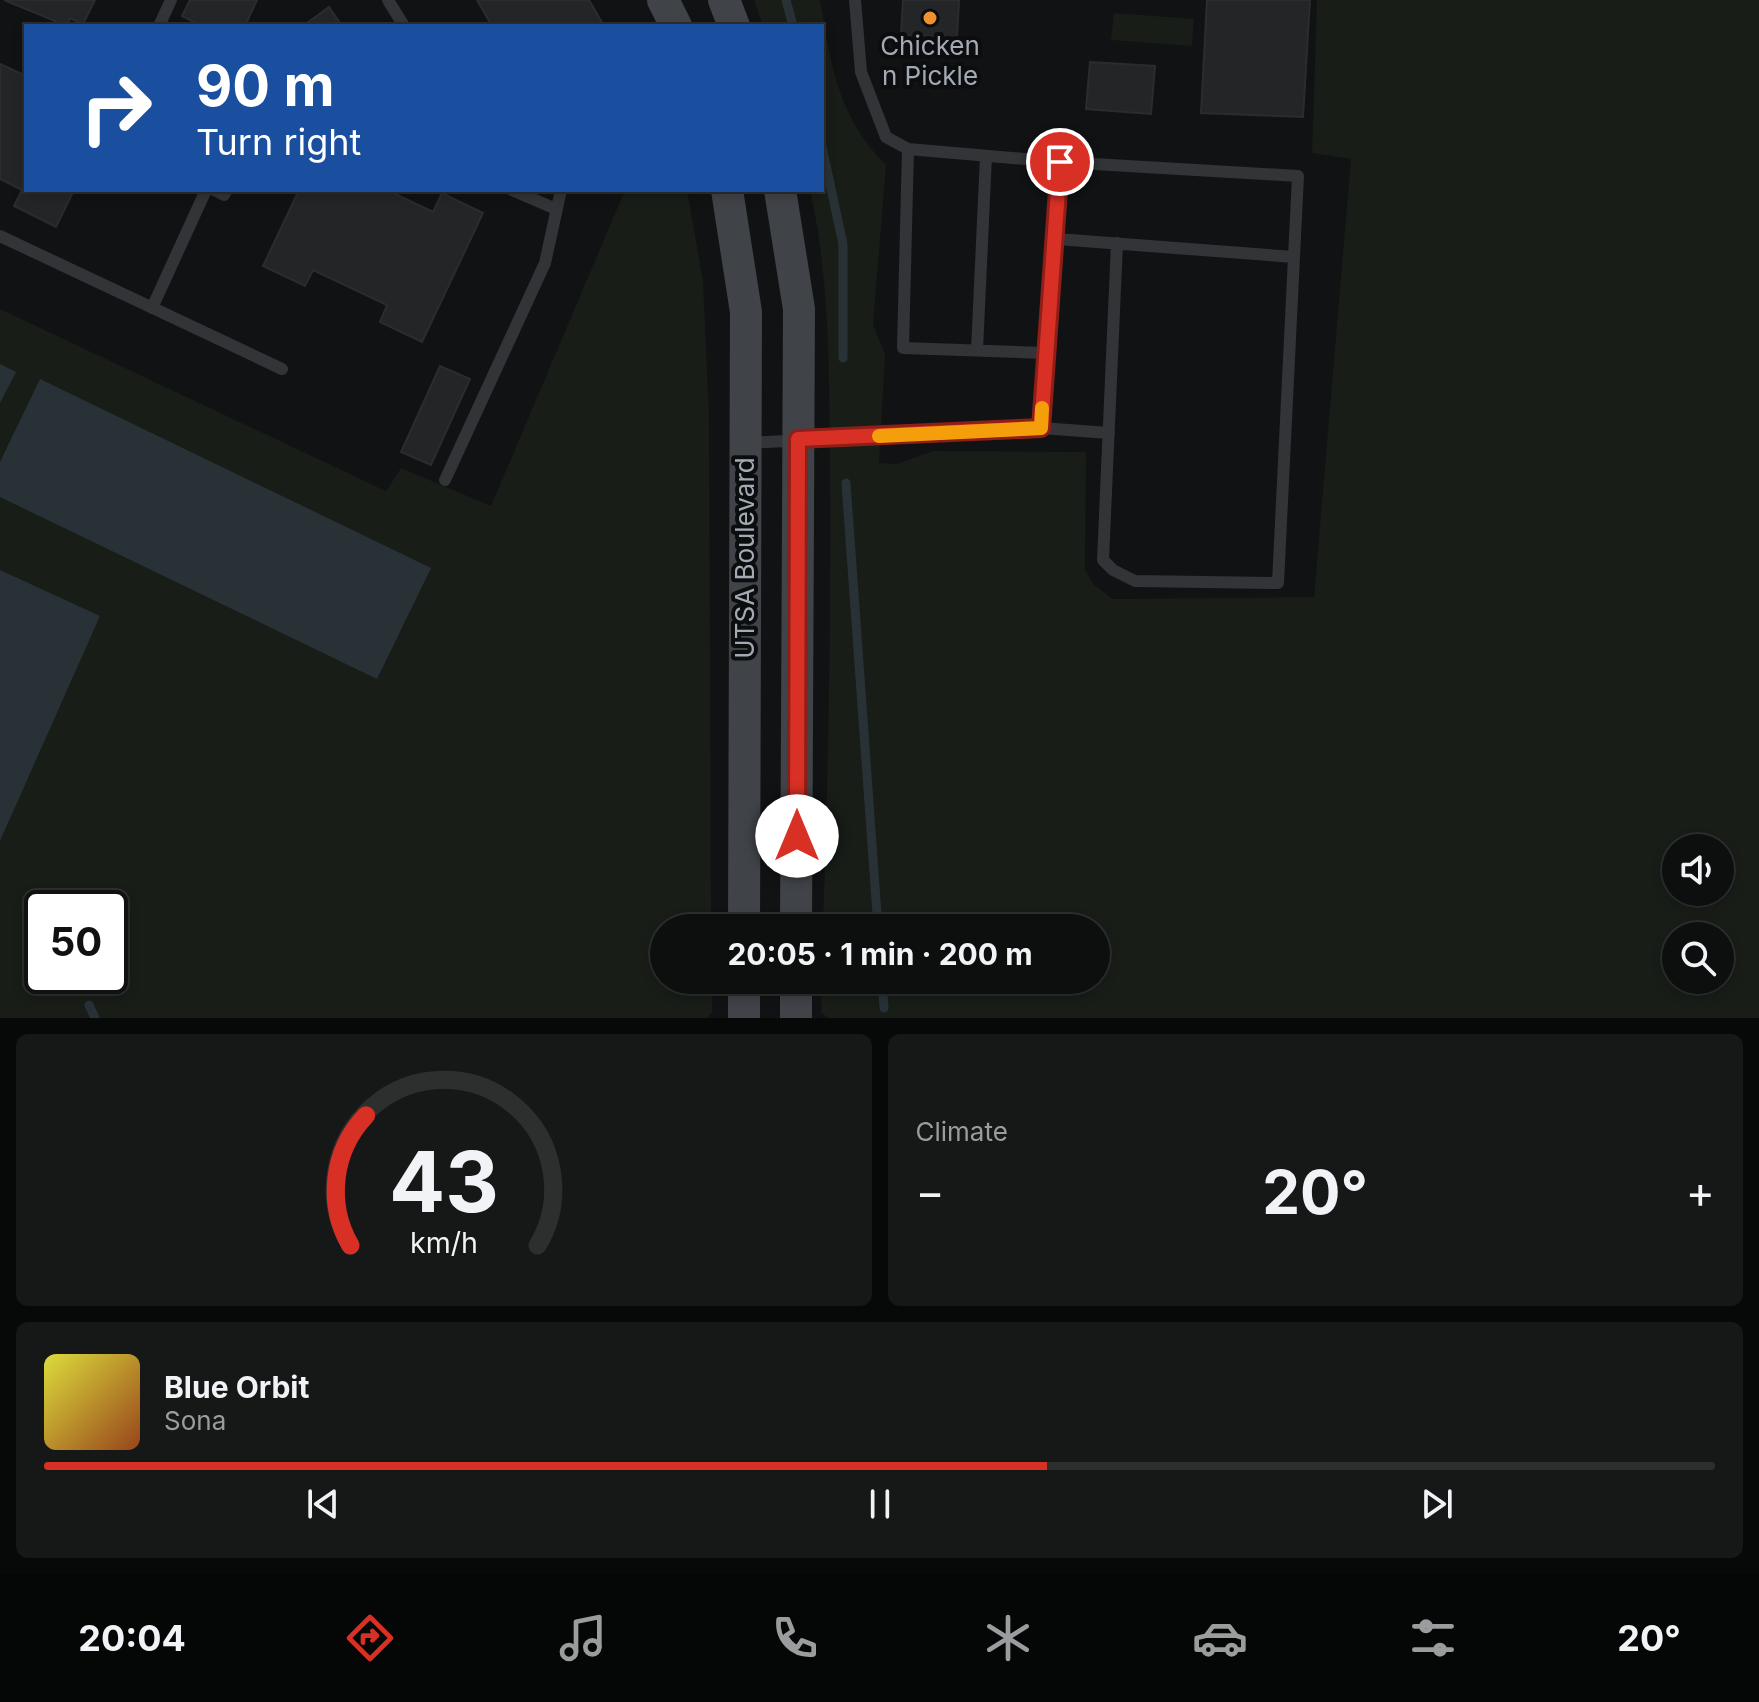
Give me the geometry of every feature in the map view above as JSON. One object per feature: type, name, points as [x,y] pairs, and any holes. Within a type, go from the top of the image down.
[{"type":"main road","points":[[724,0],[733,24]]},
{"type":"main road","name":"UTSA Boulevard","points":[[727,192],[746,312],[744,914]]},
{"type":"main road","name":"UTSA Boulevard","points":[[780,192],[799,309],[796,914]]},
{"type":"main road","points":[[744,994],[744,1018]]},
{"type":"main road","points":[[796,994],[796,1018]]},
{"type":"lane","points":[[160,24],[171,0]]},
{"type":"lane","points":[[388,0],[403,24]]},
{"type":"lane","points":[[855,0],[861,72],[886,137],[908,149],[1060,162],[1298,176],[1278,583],[1135,581],[1113,570],[1103,560],[1117,243]]},
{"type":"lane","points":[[908,149],[903,348],[1044,353]]},
{"type":"lane","points":[[977,350],[986,156]]},
{"type":"lane","points":[[1041,428],[1044,353],[1057,239],[1060,162]]},
{"type":"lane","points":[[152,308],[205,192]]},
{"type":"lane","points":[[517,192],[556,209]]},
{"type":"lane","points":[[445,480],[545,263],[560,192]]},
{"type":"lane","points":[[0,236],[282,369]]},
{"type":"lane","points":[[1057,239],[1294,257]]},
{"type":"lane","points":[[746,443],[1041,428],[1109,433]]},
{"type":"shaded area","points":[[754,0],[820,0],[833,68],[847,109],[870,147],[886,165],[873,325],[885,354],[879,463],[897,464],[933,451],[1086,452],[1085,570],[1094,585],[1113,599],[1314,597],[1351,159],[1312,153],[1317,0],[1759,0],[1759,1018],[828,1018],[821,1012],[822,994],[1110,994],[1110,914],[823,914],[830,536],[829,370],[822,261],[810,192],[824,192],[824,24],[762,24]]},
{"type":"shaded area","points":[[1114,13],[1194,19],[1192,46],[1111,40]]},
{"type":"shaded area","points":[[624,192],[687,192],[703,281],[709,415],[711,914],[650,914],[650,994],[712,994],[712,1012],[707,1018],[0,1018],[0,309],[386,491],[401,468],[491,506]]},
{"type":"shaded area","points":[[0,364],[16,372],[0,403]]},
{"type":"shaded area","points":[[40,379],[431,568],[377,679],[0,497],[0,462]]},
{"type":"shaded area","points":[[0,570],[100,616],[0,841]]},
{"type":"building","points":[[4,0],[95,0],[83,24],[70,18],[68,24]]},
{"type":"building","points":[[190,0],[257,0],[246,24],[198,24],[182,16]]},
{"type":"building","points":[[477,0],[589,0],[603,24],[491,24]]},
{"type":"building","name":"Chicken n Pickle","points":[[903,0],[959,0],[957,37],[901,35]]},
{"type":"building","points":[[1207,0],[1310,0],[1303,117],[1201,113]]},
{"type":"building","points":[[329,7],[341,24],[306,24]]},
{"type":"building","points":[[1090,62],[1155,66],[1151,114],[1086,109]]},
{"type":"building","points":[[0,64],[24,75],[24,192],[73,192],[56,227],[14,206],[22,190],[0,179]]},
{"type":"building","points":[[298,192],[391,192],[433,212],[442,193],[483,213],[422,342],[380,322],[387,305],[313,270],[305,286],[263,266]]},
{"type":"building","points":[[440,366],[470,379],[431,465],[401,452]]},
{"type":"waterway","points":[[786,0],[792,24]]},
{"type":"waterway","points":[[824,156],[843,244],[843,358]]},
{"type":"waterway","points":[[846,483],[877,914]]},
{"type":"waterway","points":[[883,994],[884,1008]]},
{"type":"waterway","points":[[89,1005],[95,1018]]},
{"type":"slow traffic","points":[[879,436],[1041,428],[1042,408]]},
{"type":"place","name":"Chicken n Pickle","points":[[930,18]]},
{"type":"route","points":[[797,836],[798,439],[1041,428],[1044,353],[1057,239],[1060,162]]}]
